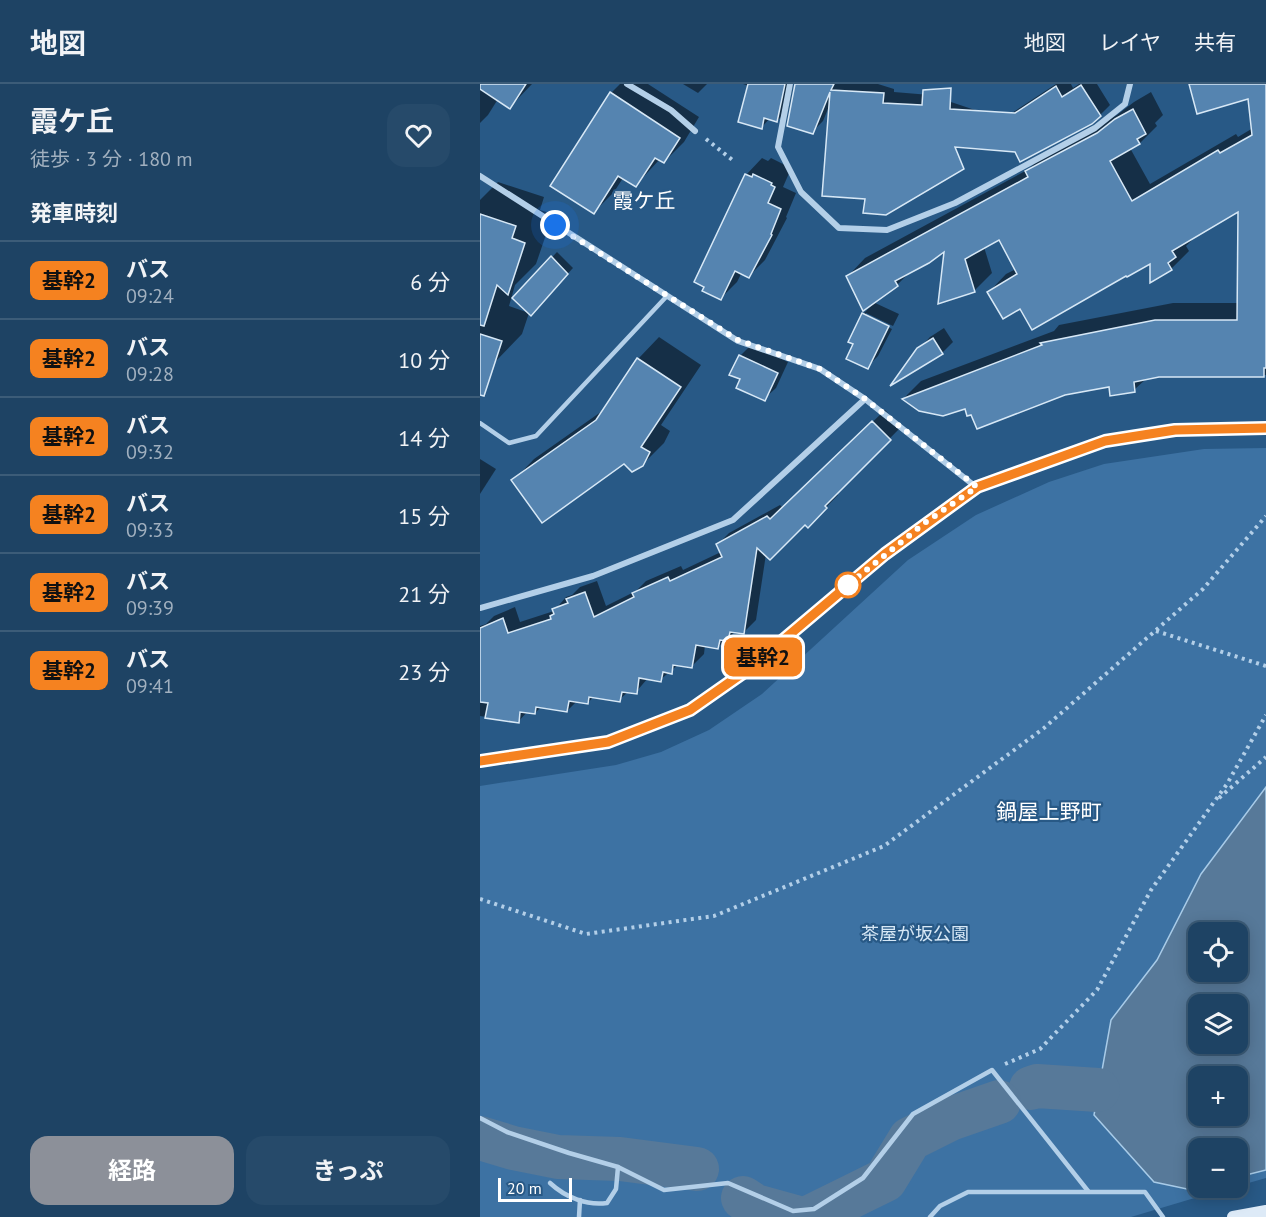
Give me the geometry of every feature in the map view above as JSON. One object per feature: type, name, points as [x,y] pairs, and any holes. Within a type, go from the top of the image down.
[{"type":"street","points":[[627,84],[671,111],[695,131]]},
{"type":"street","points":[[790,84],[778,147],[801,192],[839,228],[887,230],[955,202],[1095,128],[1125,104],[1130,84]]},
{"type":"street","points":[[480,177],[666,297],[738,340],[820,369],[865,399],[977,487]]},
{"type":"street","points":[[480,608],[593,576],[733,520],[865,399]]},
{"type":"street","points":[[480,761],[608,742],[690,710],[750,668],[902,541],[977,487],[1105,441],[1175,430],[1266,428]]},
{"type":"street","points":[[1233,1217],[1266,1211]]},
{"type":"lane","points":[[480,423],[509,443],[536,436],[666,297]]},
{"type":"lane","points":[[480,1118],[507,1132],[618,1167],[664,1190],[728,1183],[792,1214],[814,1209],[863,1178],[913,1114],[992,1070],[1088,1191]]},
{"type":"lane","points":[[550,1183],[560,1192],[580,1200],[596,1205],[607,1203],[616,1189],[618,1167]]},
{"type":"lane","points":[[930,1217],[940,1206],[968,1192],[1088,1191],[1145,1192],[1163,1217]]},
{"type":"lane","points":[[579,1217],[580,1200]]},
{"type":"path","points":[[722,151],[735,162]]},
{"type":"path","points":[[480,899],[586,934],[714,916],[884,846],[1044,728],[1203,590],[1266,516]]},
{"type":"path","points":[[1156,631],[1266,666]]},
{"type":"path","points":[[992,1070],[1040,1049],[1097,990],[1151,890],[1227,784],[1266,715]]},
{"type":"path","points":[[1214,803],[1266,757]]},
{"type":"green space","name":"茶屋が坂公園","points":[[1266,448],[1266,1178],[1248,1183],[1248,1138],[1188,1138],[1188,1198],[1195,1198],[1131,1217],[480,1217],[480,786],[616,765],[661,752],[709,730],[762,694],[908,560],[976,515],[1049,482],[1104,464],[1204,449]]},
{"type":"shaded area","points":[[1266,787],[1266,1170],[1248,1174],[1248,1138],[1188,1138],[1188,1189],[1154,1182],[1094,1115],[1111,1020],[1157,960],[1201,874]]},
{"type":"building","points":[[480,84],[526,84],[510,109],[480,89]]},
{"type":"building","points":[[748,84],[785,84],[777,122],[764,118],[762,129],[738,122]]},
{"type":"building","points":[[795,84],[834,84],[831,90],[884,93],[883,103],[922,105],[923,90],[951,88],[950,109],[1015,113],[1056,86],[1062,97],[1081,85],[1101,116],[1092,124],[1020,162],[1015,152],[955,147],[964,169],[886,215],[863,213],[865,199],[822,196],[830,92],[813,134],[787,126]]},
{"type":"building","points":[[1189,84],[1266,84],[1266,368],[1264,368],[1264,377],[1159,377],[1134,382],[1135,392],[1110,396],[1109,387],[1065,395],[977,429],[971,415],[967,416],[965,409],[943,416],[919,411],[902,399],[1042,345],[1040,343],[1155,320],[1237,320],[1238,212],[1172,251],[1176,257],[1168,263],[1172,270],[1150,283],[1150,264],[1032,330],[1020,309],[1003,319],[987,292],[1017,274],[999,240],[965,259],[975,292],[938,304],[944,252],[929,263],[895,281],[898,286],[863,311],[846,276],[1028,177],[1025,171],[1097,133],[1133,109],[1146,134],[1137,139],[1140,144],[1110,161],[1132,201],[1218,150],[1220,153],[1252,135],[1248,99],[1197,114]]},
{"type":"building","points":[[610,92],[680,138],[664,163],[655,158],[636,187],[618,176],[594,214],[550,186]]},
{"type":"building","points":[[745,174],[752,177],[753,174],[772,183],[771,185],[775,187],[768,203],[781,209],[772,235],[749,278],[735,271],[721,300],[702,291],[704,287],[694,282]]},
{"type":"building","points":[[480,214],[516,226],[512,238],[525,243],[508,295],[497,285],[484,326],[480,325]]},
{"type":"building","points":[[551,256],[568,274],[531,316],[512,298]]},
{"type":"building","points":[[862,313],[889,326],[868,369],[846,359],[853,344],[848,342]]},
{"type":"building","points":[[480,334],[502,341],[484,396],[480,395]]},
{"type":"building","points":[[933,338],[943,354],[890,386],[917,348]]},
{"type":"building","points":[[739,355],[778,373],[765,401],[736,388],[740,379],[729,375]]},
{"type":"building","points":[[637,358],[681,387],[641,447],[650,452],[643,466],[632,472],[624,464],[542,523],[511,480],[596,420]]},
{"type":"building","points":[[872,421],[891,440],[825,506],[827,508],[808,528],[805,525],[770,560],[757,548],[744,634],[730,632],[728,641],[720,640],[718,649],[696,645],[692,668],[673,665],[672,674],[663,672],[661,682],[639,678],[637,694],[622,692],[620,702],[589,697],[588,704],[569,701],[567,712],[536,707],[535,714],[520,712],[519,723],[485,718],[488,703],[480,702],[480,628],[503,618],[508,633],[551,619],[550,616],[554,614],[552,609],[568,603],[566,599],[585,592],[594,617],[634,597],[632,593],[668,577],[670,581],[722,557],[716,544],[767,516],[770,519]]},
{"type":"waterway","points":[[1031,1088],[1037,1086],[1098,1090]]},
{"type":"waterway","points":[[810,1217],[885,1180],[910,1139],[950,1119],[999,1102]]},
{"type":"waterway","points":[[480,1138],[513,1148],[558,1157],[620,1159],[697,1169]]},
{"type":"waterway","points":[[743,1198],[755,1206],[795,1217]]},
{"type":"bus line","name":"基幹2","points":[[480,761],[608,742],[690,710],[750,668],[926,522],[977,487],[1105,441],[1175,430],[1266,428]]},
{"type":"district","name":"霞ケ丘","points":[[644,200]]},
{"type":"district","name":"鍋屋上野町","points":[[1049,811]]},
{"type":"route","points":[[555,225],[666,297],[738,340],[820,369],[865,399],[977,487],[926,522],[848,585]]}]
